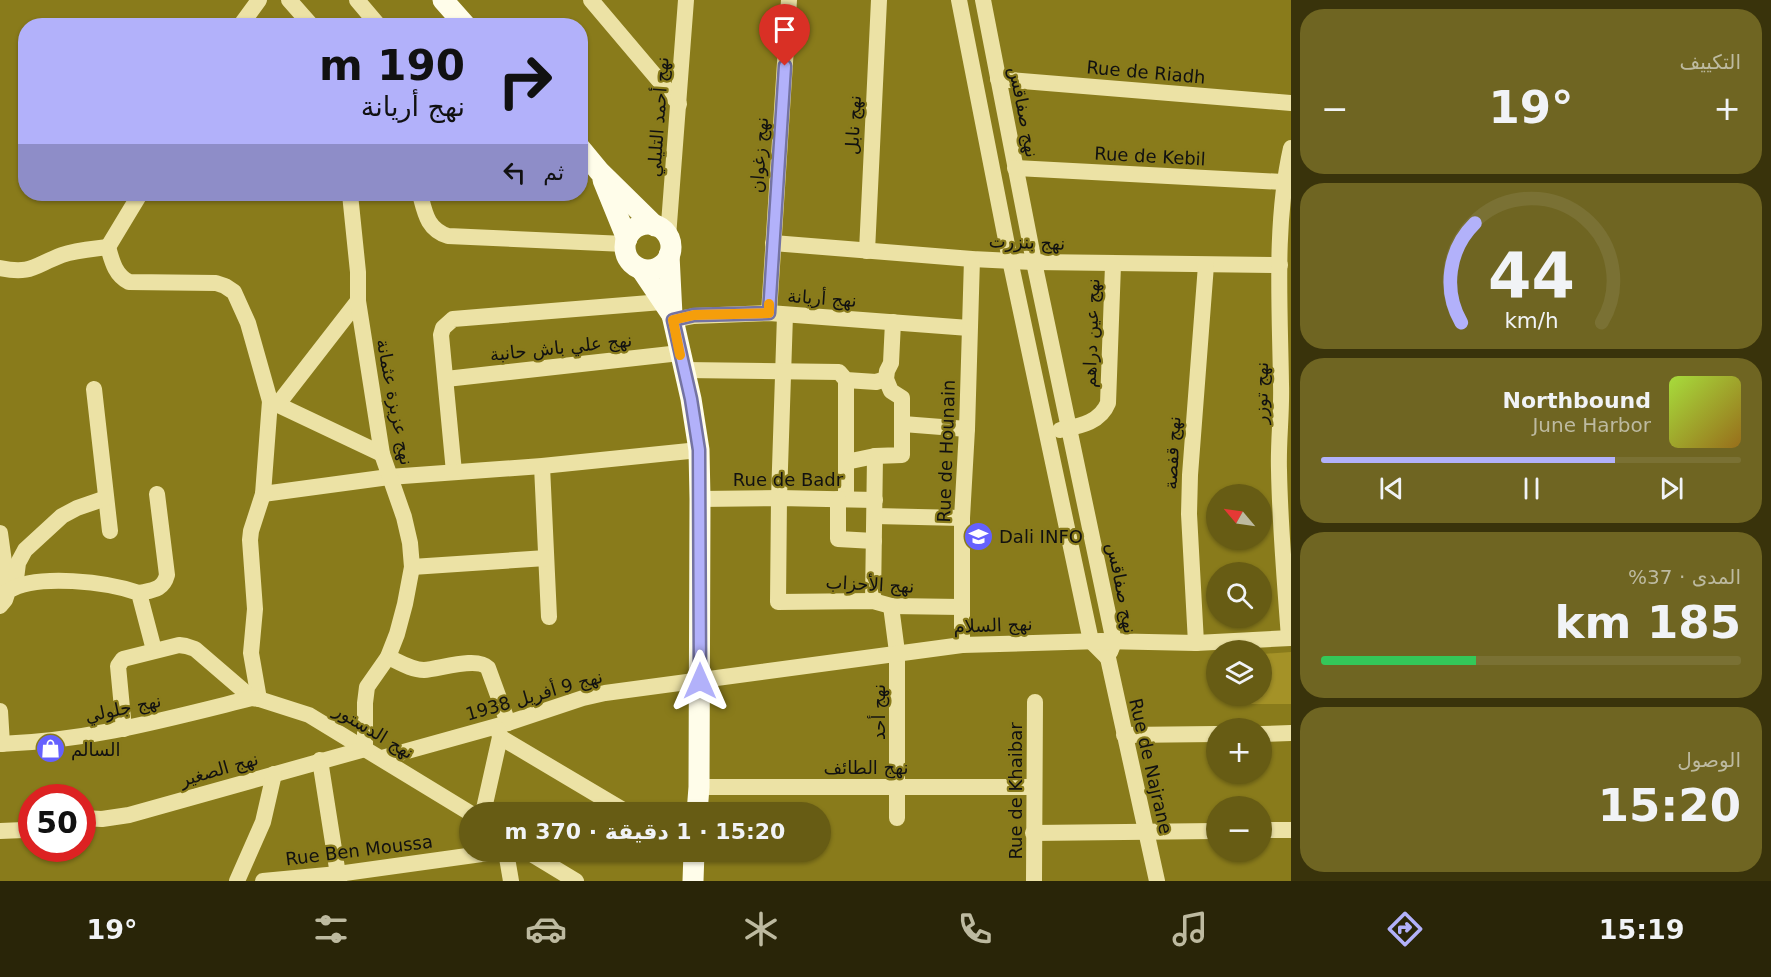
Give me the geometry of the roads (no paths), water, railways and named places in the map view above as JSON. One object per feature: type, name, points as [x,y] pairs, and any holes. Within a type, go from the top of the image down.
[{"type":"main road","points":[[443,0],[459,18]]},
{"type":"main road","points":[[459,0],[474,18]]},
{"type":"main road","points":[[588,158],[664,239],[666,261],[655,269],[641,269]]},
{"type":"main road","points":[[599,171],[626,242]]},
{"type":"main road","points":[[669,312],[641,269],[630,262],[625,250],[626,242],[635,228],[648,225],[664,239],[669,312],[682,362],[699,450],[698,802]]},
{"type":"street","points":[[246,18],[259,0]]},
{"type":"street","points":[[289,0],[305,18]]},
{"type":"street","points":[[357,0],[372,18]]},
{"type":"street","points":[[591,0],[680,104]]},
{"type":"street","name":"نهج أحمد التليلي","points":[[664,239],[680,104],[686,0]]},
{"type":"street","name":"نهج زغوان","points":[[778,602],[784,371],[777,314],[773,243],[789,0]]},
{"type":"street","name":"نهج نابل","points":[[867,251],[879,0]]},
{"type":"street","points":[[959,0],[1010,260],[1091,641]]},
{"type":"street","name":"نهج صفاقس","points":[[983,0],[1034,262],[1114,642],[1108,658],[1091,641]]},
{"type":"street","name":"Rue de Riadh","points":[[998,79],[1291,103]]},
{"type":"street","name":"نهج توزر","points":[[1290,638],[1281,538],[1278,467],[1283,182],[1291,148]]},
{"type":"street","name":"Rue de Kebil","points":[[1015,168],[1283,182]]},
{"type":"street","points":[[136,201],[108,247],[114,267],[122,278],[129,282],[216,283],[234,292],[255,342],[274,402],[263,494],[250,540],[255,609],[251,652],[255,699]]},
{"type":"street","name":"نهج عزيزة عثمانة","points":[[351,201],[358,272],[357,301],[382,454],[404,516],[411,543],[412,567],[405,604],[388,657],[367,687],[365,749]]},
{"type":"street","points":[[422,201],[430,225],[439,233],[448,236],[626,242]]},
{"type":"street","name":"نهج بنزرت","points":[[773,243],[1034,262],[1113,265],[1280,265]]},
{"type":"street","points":[[0,268],[16,272],[29,270],[63,255],[108,247]]},
{"type":"street","name":"Rue de Hounain","points":[[962,645],[962,518],[968,429],[972,259]]},
{"type":"street","name":"نهج عين دراهم","points":[[1047,433],[1100,417],[1108,403],[1113,265]]},
{"type":"street","name":"نهج قفصة","points":[[1196,643],[1190,475],[1206,265]]},
{"type":"street","points":[[274,402],[357,301]]},
{"type":"street","name":"نهج أريانة","points":[[454,472],[441,335],[443,328],[453,319],[669,312],[694,315],[777,314],[969,328]]},
{"type":"street","points":[[846,462],[875,456],[902,455],[902,398],[891,391],[886,379],[891,363],[893,322]]},
{"type":"street","name":"نهج علي باش حانبة","points":[[446,379],[682,362],[784,371],[838,372],[846,381],[876,382],[886,379]]},
{"type":"street","points":[[846,381],[846,462],[838,539],[874,541]]},
{"type":"street","points":[[94,389],[110,531]]},
{"type":"street","points":[[274,402],[382,454]]},
{"type":"street","points":[[903,424],[968,429]]},
{"type":"street","points":[[263,494],[389,477],[542,466],[699,450]]},
{"type":"street","points":[[873,601],[875,456]]},
{"type":"street","points":[[542,466],[549,617]]},
{"type":"street","points":[[8,595],[28,584],[58,582],[124,588],[139,593],[163,586],[167,575],[157,494]]},
{"type":"street","points":[[8,595],[18,562],[25,550],[69,512],[106,498]]},
{"type":"street","name":"Rue de Badr","points":[[700,499],[842,499],[875,508],[962,518]]},
{"type":"street","points":[[0,533],[8,595]]},
{"type":"street","points":[[412,567],[546,558]]},
{"type":"street","points":[[139,593],[154,650]]},
{"type":"street","name":"نهج الأحزاب","points":[[778,602],[873,601],[891,606],[961,607]]},
{"type":"street","name":"نهج أحد","points":[[891,606],[897,652],[897,818]]},
{"type":"street","name":"نهج السلام","points":[[700,681],[897,652],[962,645],[1091,641],[1196,643],[1290,638]]},
{"type":"street","points":[[124,729],[118,666],[123,659],[154,650],[179,645],[195,649],[255,699]]},
{"type":"street","points":[[388,657],[423,670],[475,663],[485,664],[502,728],[485,802]]},
{"type":"street","name":"Rue de Najrane","points":[[1108,658],[1157,881]]},
{"type":"street","name":"نهج 9 أفريل 1938","points":[[382,758],[502,728],[583,698],[700,681]]},
{"type":"street","name":"نهج جلولي","points":[[1,744],[84,737],[255,699]]},
{"type":"street","name":"نهج الدستور","points":[[255,699],[309,715],[459,806]]},
{"type":"street","name":"Rue de Khaibar","points":[[1034,881],[1035,702]]},
{"type":"street","points":[[0,711],[1,744]]},
{"type":"street","points":[[502,728],[612,802]]},
{"type":"street","points":[[1272,734],[1291,733]]},
{"type":"street","points":[[1124,735],[1206,734]]},
{"type":"street","name":"نهج الصغير","points":[[96,819],[129,815],[365,749]]},
{"type":"street","points":[[320,760],[338,877]]},
{"type":"street","points":[[237,881],[263,822],[274,774]]},
{"type":"street","name":"نهج الطائف","points":[[699,787],[1034,787]]},
{"type":"street","points":[[0,831],[18,830]]},
{"type":"street","points":[[1272,830],[1291,830]]},
{"type":"street","points":[[1033,833],[1206,831]]},
{"type":"street","name":"Rue Ben Moussa","points":[[263,881],[338,877],[459,858]]},
{"type":"street","points":[[508,862],[511,881]]},
{"type":"street","points":[[545,862],[576,881]]},
{"type":"place","name":"Dali INFO","points":[[978,536]]},
{"type":"place","name":"السالم","points":[[50,749]]}]
